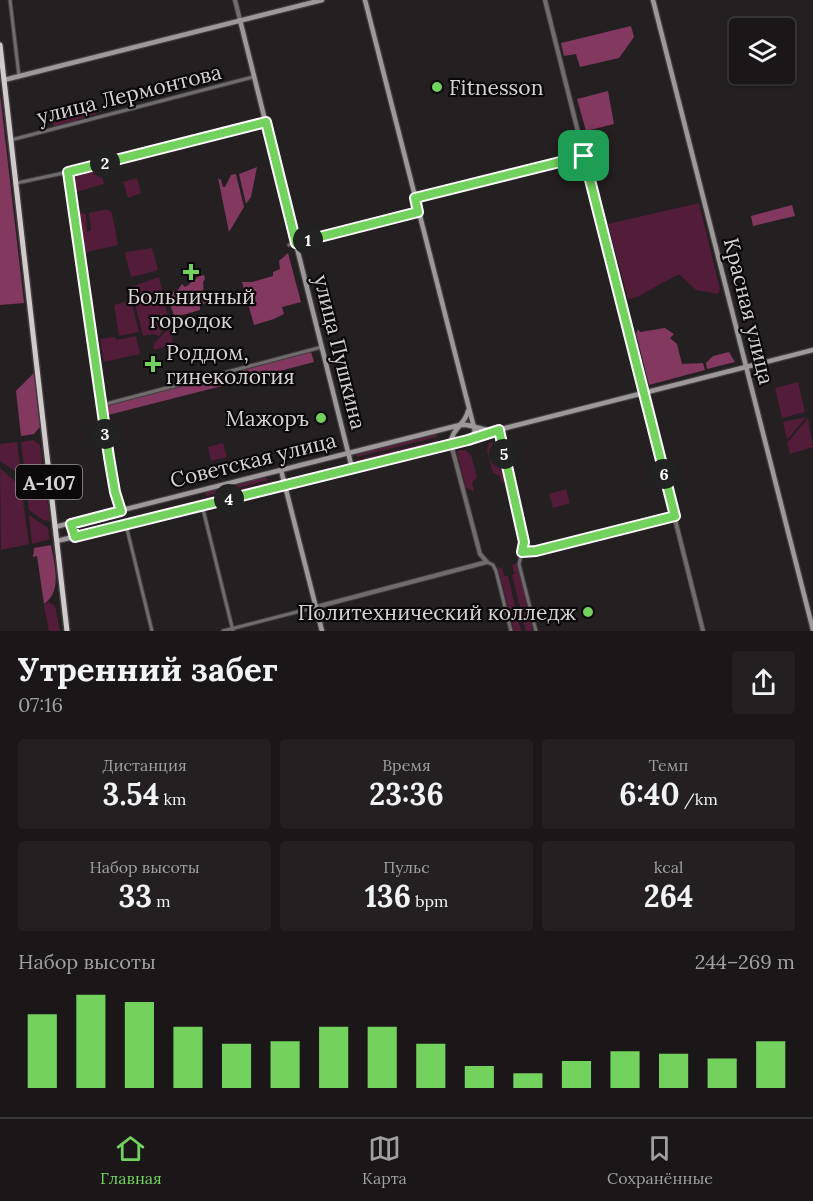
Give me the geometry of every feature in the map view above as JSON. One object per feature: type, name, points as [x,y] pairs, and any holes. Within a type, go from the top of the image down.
[{"type":"highway","name":"А-107","points":[[0,45],[67,631]]},
{"type":"main road","points":[[4,80],[322,0]]},
{"type":"main road","points":[[365,0],[474,427],[474,434],[468,440]]},
{"type":"main road","name":"Красная улица","points":[[653,0],[813,630]]},
{"type":"main road","name":"улица Пушкина","points":[[240,20],[352,468]]},
{"type":"main road","name":"Советская улица","points":[[57,541],[468,440],[813,350]]},
{"type":"main road","points":[[451,443],[453,432],[465,420],[468,408]]},
{"type":"main road","points":[[460,425],[474,427]]},
{"type":"main road","name":"Советская улица","points":[[56,527],[460,425]]},
{"type":"main road","name":"Советская улица","points":[[474,427],[484,431],[496,431]]},
{"type":"main road","points":[[453,432],[459,441]]},
{"type":"main road","points":[[281,470],[322,631]]},
{"type":"main road","points":[[71,524],[75,537]]},
{"type":"street","points":[[10,0],[19,76]]},
{"type":"street","name":"улица Пушкина","points":[[235,0],[240,20]]},
{"type":"street","points":[[545,0],[703,631]]},
{"type":"street","name":"улица Лермонтова","points":[[11,140],[254,76]]},
{"type":"street","points":[[16,183],[266,122]]},
{"type":"street","points":[[415,198],[584,156]]},
{"type":"street","points":[[68,172],[113,482],[121,511]]},
{"type":"street","points":[[289,245],[418,212]]},
{"type":"street","points":[[102,405],[322,347]]},
{"type":"street","points":[[496,431],[524,542],[519,564],[536,631]]},
{"type":"street","points":[[451,443],[480,554],[493,565],[496,571],[511,631]]},
{"type":"street","points":[[202,505],[233,630]]},
{"type":"street","points":[[522,552],[675,516]]},
{"type":"street","points":[[126,525],[152,631]]},
{"type":"street","points":[[223,631],[487,562]]},
{"type":"shaded area","points":[[631,26],[634,37],[619,58],[580,67],[576,54],[564,56],[561,43]]},
{"type":"shaded area","points":[[608,91],[614,124],[586,131],[577,99]]},
{"type":"shaded area","points":[[0,94],[24,303],[0,305]]},
{"type":"shaded area","points":[[94,108],[97,111],[96,114],[78,119],[78,121],[55,127],[52,124],[54,120],[67,117],[69,111],[71,116],[75,109],[81,111]]},
{"type":"shaded area","points":[[257,167],[251,197],[246,204],[239,174]]},
{"type":"shaded area","points":[[101,170],[104,184],[76,192],[73,177]]},
{"type":"shaded area","points":[[236,174],[244,207],[229,232],[218,178],[225,187],[231,175]]},
{"type":"shaded area","points":[[137,178],[141,193],[128,198],[123,182]]},
{"type":"shaded area","points":[[699,203],[720,289],[718,294],[696,290],[679,274],[637,297],[628,299],[608,224]]},
{"type":"shaded area","points":[[792,205],[795,216],[753,226],[751,216]]},
{"type":"shaded area","points":[[107,209],[112,213],[118,245],[83,253],[77,212],[81,211],[86,214],[87,232],[91,230],[89,213]]},
{"type":"shaded area","points":[[152,248],[158,269],[131,277],[125,254]]},
{"type":"shaded area","points":[[288,253],[301,302],[282,307],[284,314],[254,325],[242,282],[252,282],[273,276],[273,272],[280,269],[279,261]]},
{"type":"shaded area","points":[[204,275],[204,296],[208,298],[213,295],[211,300],[200,306],[200,310],[175,317],[170,305],[173,292],[181,285],[187,286],[199,276]]},
{"type":"shaded area","points":[[159,277],[168,317],[157,320],[160,331],[163,330],[159,336],[152,334],[143,336],[131,287]]},
{"type":"shaded area","points":[[131,300],[139,332],[119,336],[114,305]]},
{"type":"shaded area","points":[[665,328],[674,334],[670,338],[677,344],[682,364],[703,363],[705,370],[649,385],[636,333],[638,329],[640,332]]},
{"type":"shaded area","points":[[171,330],[173,345],[154,350],[153,345],[166,331]]},
{"type":"shaded area","points":[[136,336],[140,354],[104,362],[100,339],[115,337],[116,340]]},
{"type":"shaded area","points":[[311,352],[314,362],[242,381],[239,371]]},
{"type":"shaded area","points":[[729,352],[735,362],[707,369],[706,363],[713,356]]},
{"type":"shaded area","points":[[34,373],[40,427],[34,434],[21,436],[16,391]]},
{"type":"shaded area","points":[[227,374],[230,384],[108,415],[106,405]]},
{"type":"shaded area","points":[[798,382],[805,412],[782,418],[775,388]]},
{"type":"shaded area","points":[[806,417],[787,440],[783,422]]},
{"type":"shaded area","points":[[808,418],[813,447],[790,454],[787,443]]},
{"type":"shaded area","points":[[436,433],[437,437],[357,457],[356,453]]},
{"type":"shaded area","points":[[33,440],[40,445],[50,521],[43,520],[29,510],[21,442]]},
{"type":"shaded area","points":[[438,440],[439,444],[358,463],[357,460]]},
{"type":"shaded area","points":[[17,442],[21,475],[0,461],[0,444]]},
{"type":"shaded area","points":[[497,442],[507,478],[506,482],[502,483],[500,476],[493,473],[487,451],[489,443]]},
{"type":"shaded area","points":[[223,443],[227,457],[211,461],[208,447]]},
{"type":"shaded area","points":[[465,450],[471,455],[477,477],[472,483],[474,491],[466,488],[457,453],[457,451]]},
{"type":"shaded area","points":[[0,468],[21,487],[29,544],[1,550]]},
{"type":"shaded area","points":[[264,477],[269,480],[206,496],[205,492]]},
{"type":"shaded area","points":[[274,481],[277,484],[207,502],[206,498]]},
{"type":"shaded area","points":[[566,489],[570,503],[553,508],[549,494]]},
{"type":"shaded area","points":[[29,515],[48,528],[50,539],[32,544]]},
{"type":"shaded area","points":[[51,545],[56,577],[54,592],[44,604],[37,556],[33,557],[34,548]]},
{"type":"shaded area","points":[[517,563],[533,631],[526,631],[512,575],[515,574],[512,565]]},
{"type":"shaded area","points":[[498,567],[502,568],[504,576],[508,576],[521,631],[514,631]]},
{"type":"shaded area","points":[[48,602],[55,606],[60,631],[49,631],[44,605]]},
{"type":"place","name":"Fitnesson","points":[[437,87]]},
{"type":"place","name":"Больничный городок","points":[[191,272]]},
{"type":"place","name":"Роддом, гинекология","points":[[153,364]]},
{"type":"place","name":"Мажоръ","points":[[321,418]]},
{"type":"place","name":"Политехнический колледж","points":[[588,612]]},
{"type":"route","points":[[266,122],[296,243],[418,212],[415,198],[584,156],[675,516],[536,551],[522,552],[524,542],[499,430],[480,437],[75,537],[71,524],[121,511],[109,457],[68,172],[266,122]]}]
